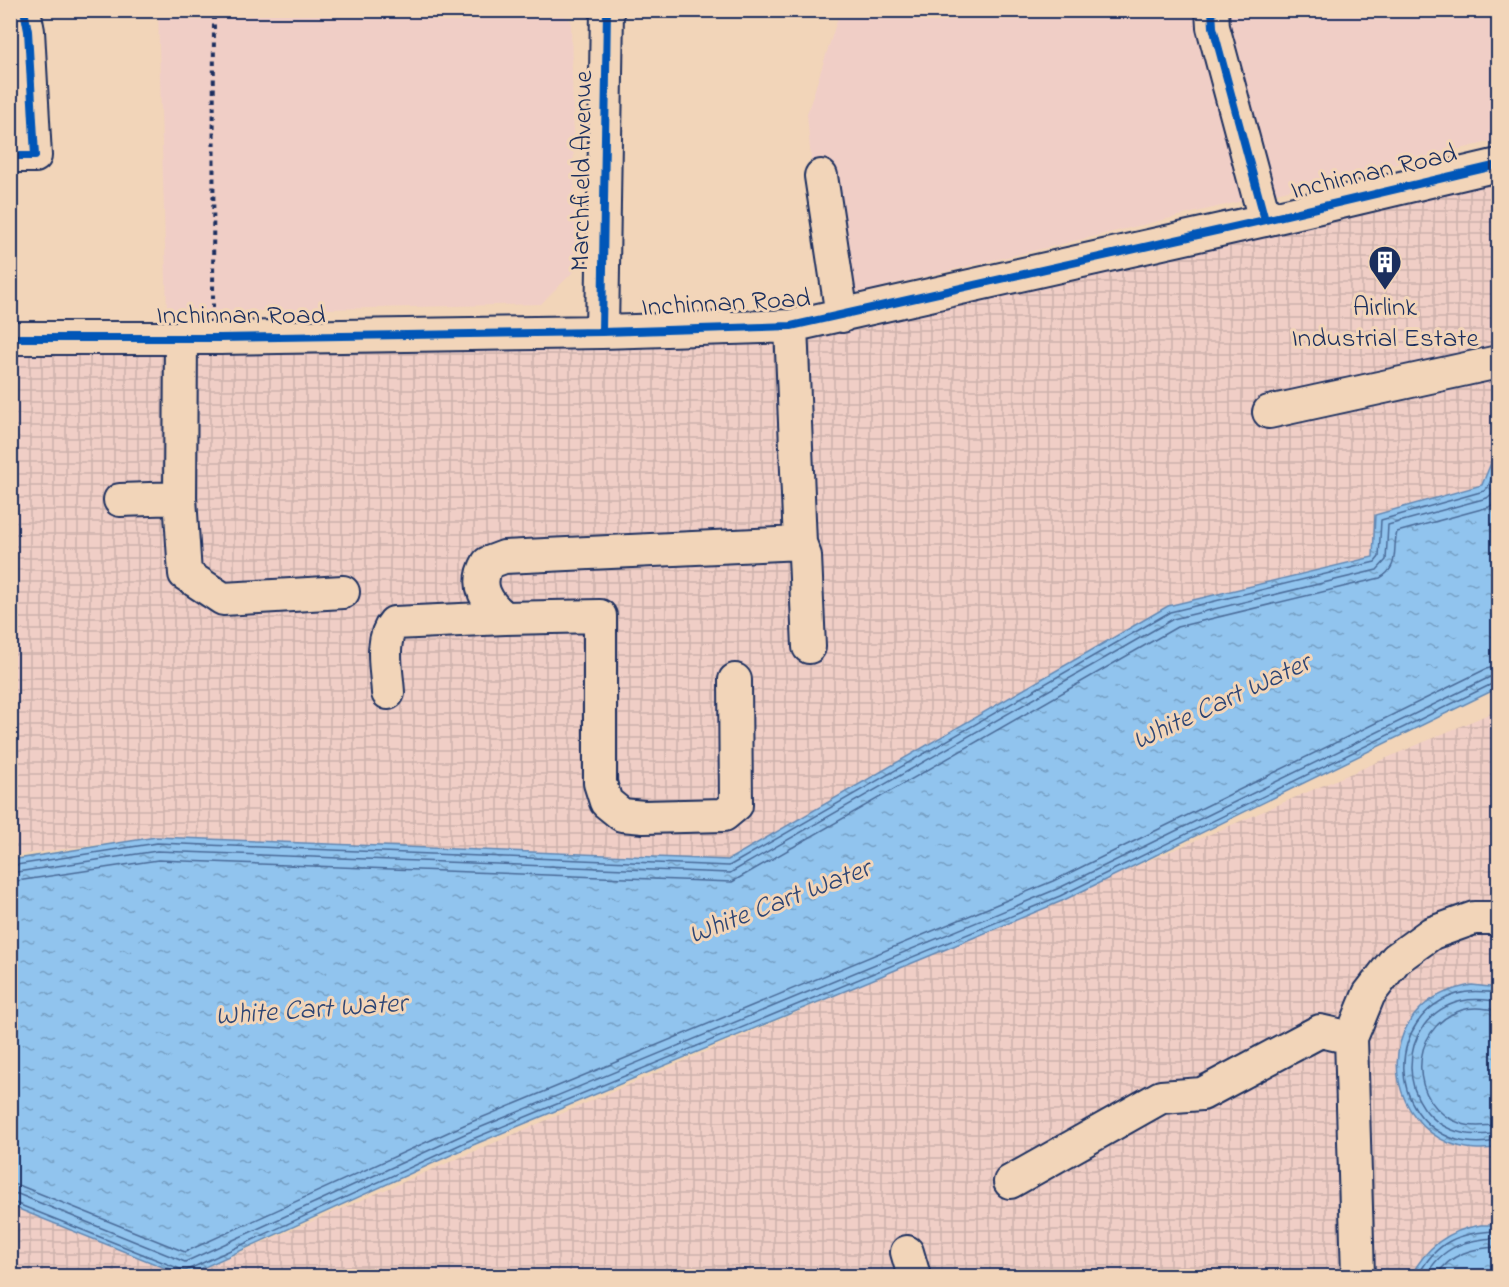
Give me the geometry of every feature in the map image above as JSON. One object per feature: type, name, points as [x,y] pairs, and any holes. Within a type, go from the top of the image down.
[{"type":"street","points":[[10,156],[34,156],[28,31],[24,10]]},
{"type":"street","name":"Marchfield Avenue","points":[[602,332],[607,10]]},
{"type":"street","points":[[1212,10],[1213,27],[1265,220]]},
{"type":"street","name":"Inchinnan Road","points":[[10,338],[213,338],[602,332],[791,326],[1265,220],[1498,165]]},
{"type":"street","points":[[821,176],[842,316]]},
{"type":"street","points":[[791,326],[800,543],[806,556],[809,647]]},
{"type":"street","points":[[181,337],[180,498],[185,574],[223,598],[343,592]]},
{"type":"street","points":[[1269,412],[1498,362]]},
{"type":"street","points":[[120,500],[180,498]]},
{"type":"street","points":[[505,618],[493,609],[483,589],[482,574],[488,562],[504,557],[800,543]]},
{"type":"street","points":[[388,693],[386,648],[388,631],[394,623],[600,616],[600,783],[606,802],[622,815],[645,817],[724,815],[736,805],[735,680]]},
{"type":"street","points":[[1359,1276],[1351,1038],[1369,994],[1396,959],[1432,933],[1474,918],[1498,918]]},
{"type":"street","points":[[1010,1182],[1161,1097],[1202,1094],[1320,1031],[1351,1038]]},
{"type":"path","points":[[213,338],[214,10]]},
{"type":"shaded area","points":[[158,11],[559,11],[571,21],[576,269],[541,304],[167,313]]},
{"type":"shaded area","points":[[840,11],[1498,11],[1498,140],[823,301],[807,114]]},
{"type":"shaded area","points":[[1498,180],[1498,446],[1482,485],[1375,515],[1373,557],[1168,606],[728,860],[156,837],[11,856],[10,354],[782,340]]},
{"type":"shaded area","points":[[1498,710],[1498,1276],[185,1276]]},
{"type":"shaded area","points":[[11,1206],[184,1276],[11,1276]]},
{"type":"water","name":"White Cart Water","points":[[1498,446],[1498,688],[1062,901],[473,1145],[185,1276],[11,1206],[11,860],[156,837],[728,860],[1168,606],[1373,557],[1375,515],[1482,485]]},
{"type":"water","points":[[1472,985],[1498,988],[1498,1147],[1486,1149],[1455,1145],[1431,1133],[1416,1118],[1406,1101],[1399,1082],[1397,1062],[1400,1042],[1408,1024],[1422,1007],[1433,998],[1446,992]]},
{"type":"water","points":[[1481,1225],[1498,1225],[1498,1276],[1411,1276],[1424,1256],[1439,1242],[1458,1231]]},
{"type":"cycle path","points":[[10,156],[35,156],[28,31],[24,10]]},
{"type":"cycle path","points":[[602,332],[607,10]]},
{"type":"cycle path","points":[[1212,10],[1213,27],[1265,220]]},
{"type":"cycle path","points":[[10,338],[220,338],[602,332],[791,326],[1265,220],[1498,165]]},
{"type":"place","name":"Airlink Industrial Estate","points":[[1385,291]]}]
